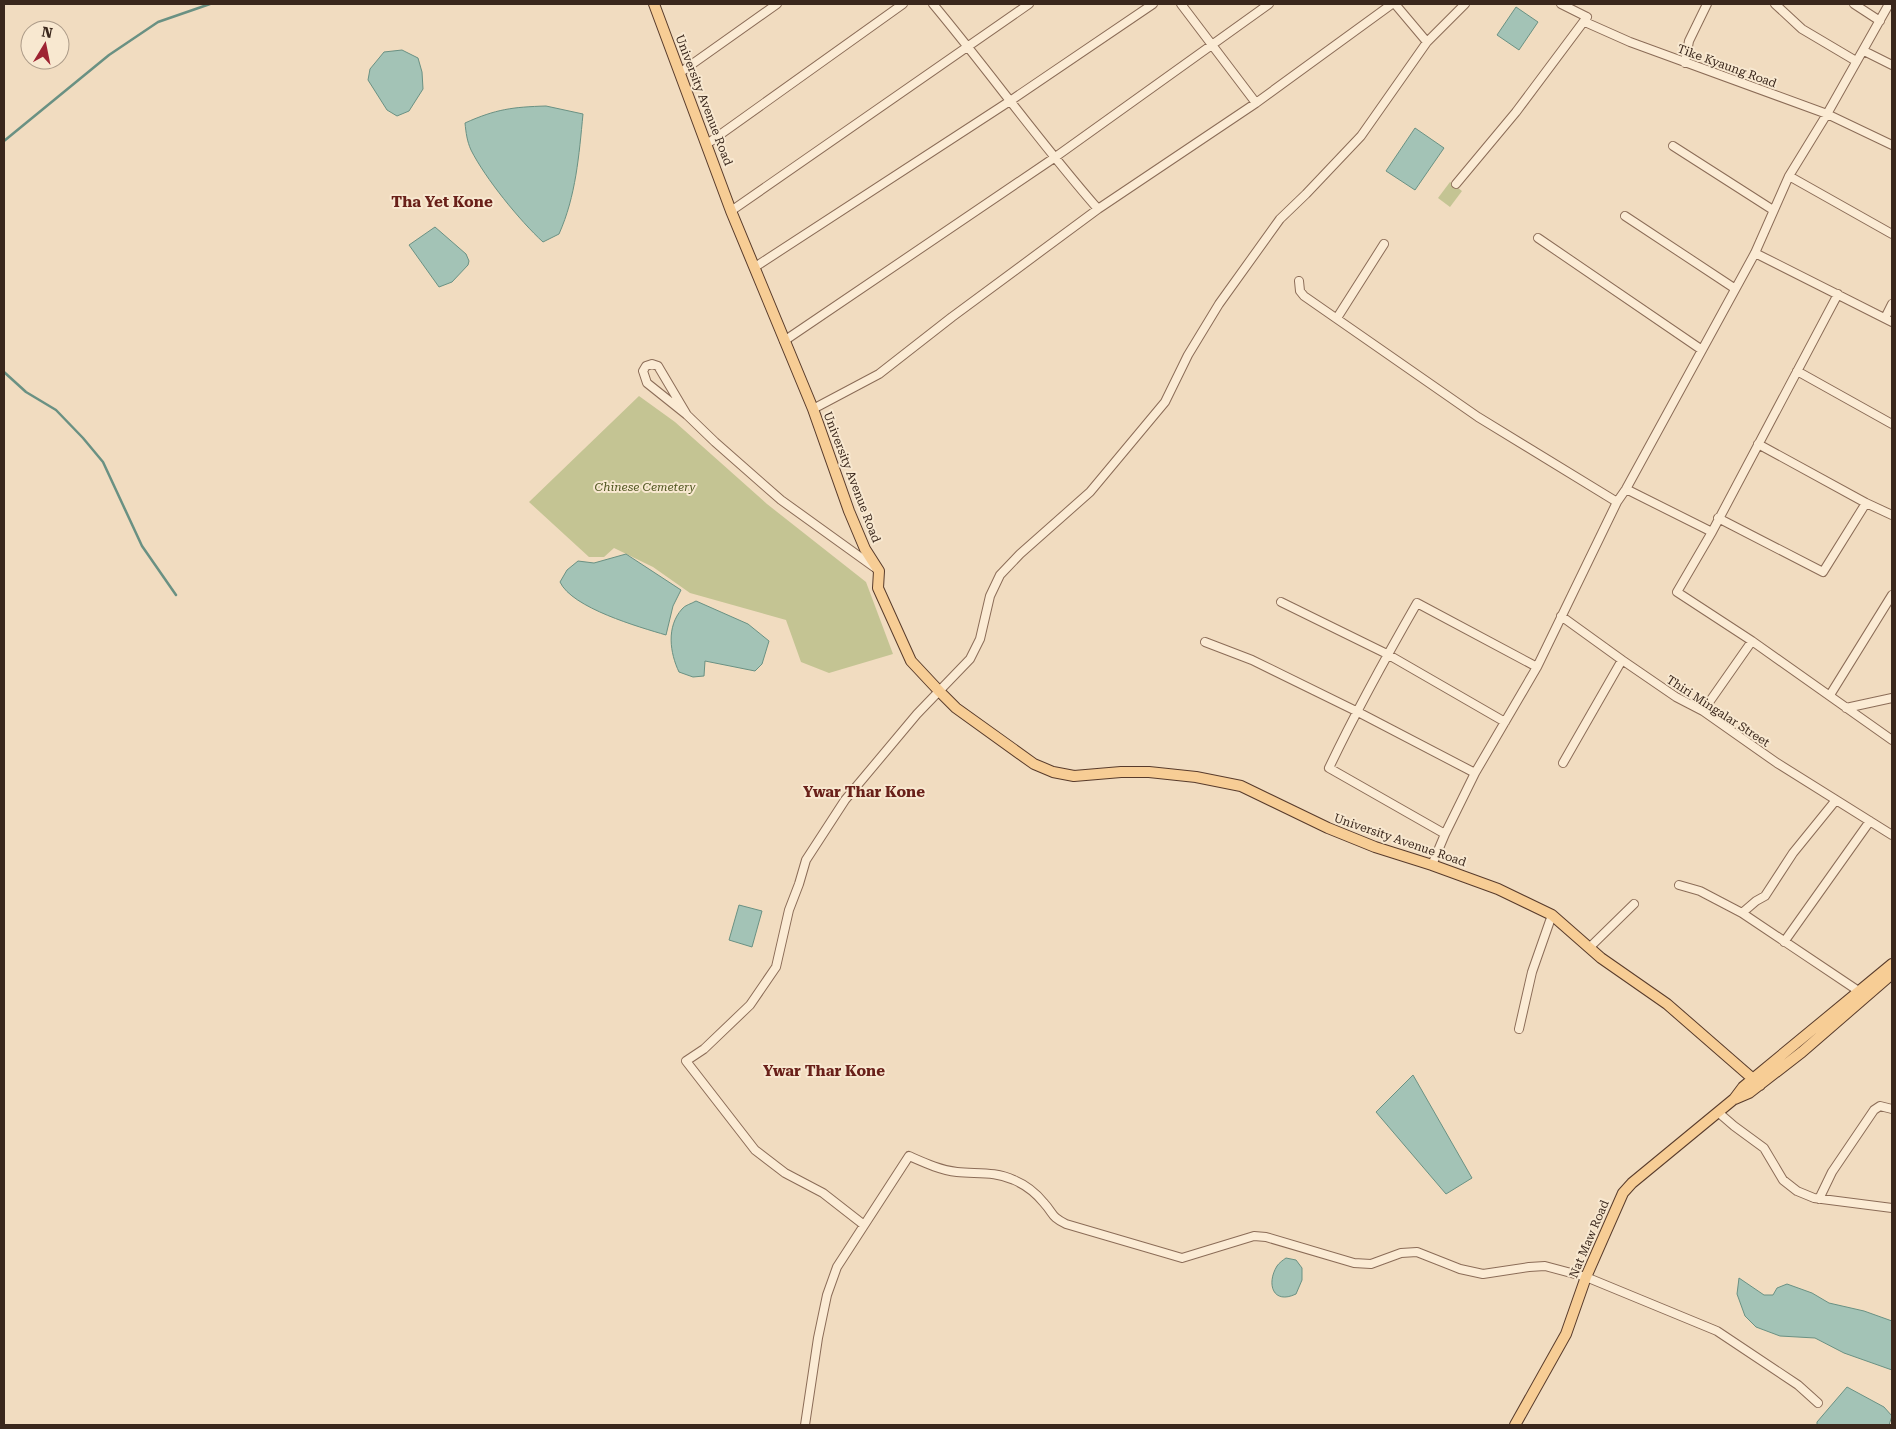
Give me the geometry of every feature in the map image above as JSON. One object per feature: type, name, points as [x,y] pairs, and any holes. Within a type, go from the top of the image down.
[{"type":"main road","name":"University Avenue Road","points":[[654,4],[731,211],[813,409],[852,518],[865,548],[879,571],[878,588],[911,661],[956,708],[1034,764],[1054,772],[1074,776],[1149,772],[1196,777],[1242,786],[1328,828],[1375,847],[1498,889],[1552,915],[1590,948],[1667,1004],[1757,1081]]},
{"type":"main road","name":"Nat Maw Road","points":[[1515,1425],[1566,1334],[1586,1277],[1623,1193],[1632,1183],[1734,1100],[1749,1094],[1757,1081],[1892,964]]},
{"type":"main road","name":"Nat Maw Road","points":[[1757,1081],[1802,1052],[1892,974]]},
{"type":"street","points":[[680,72],[777,4]]},
{"type":"street","points":[[707,144],[904,4]]},
{"type":"street","points":[[932,4],[968,46],[1054,158],[1098,210]]},
{"type":"street","points":[[731,211],[1029,4]]},
{"type":"street","points":[[755,267],[1010,101],[1153,4]]},
{"type":"street","points":[[1181,4],[1256,102]]},
{"type":"street","points":[[784,341],[1054,158],[1269,4]]},
{"type":"street","points":[[813,409],[879,374],[952,317],[1098,210],[1256,102],[1393,4],[1427,42]]},
{"type":"street","points":[[864,1226],[823,1193],[785,1173],[756,1150],[686,1061],[704,1049],[750,1005],[776,967],[789,910],[806,860],[845,800],[917,714],[970,659],[980,639],[990,596],[1000,574],[1090,492],[1166,402],[1188,355],[1219,304],[1280,219],[1361,136],[1427,42],[1465,4]]},
{"type":"street","name":"Tike Kyaung Road","points":[[1562,4],[1586,17],[1585,22],[1630,42],[1827,114],[1892,145]]},
{"type":"street","points":[[1686,64],[1689,41],[1707,4]]},
{"type":"street","points":[[1775,4],[1802,29],[1856,61]]},
{"type":"street","points":[[1854,4],[1880,21]]},
{"type":"street","points":[[1432,865],[1444,834],[1476,773],[1537,667],[1617,502],[1626,490],[1734,288],[1755,253],[1789,176],[1827,114],[1856,61],[1864,51],[1889,4]]},
{"type":"street","points":[[1456,184],[1516,112],[1586,17]]},
{"type":"street","points":[[1864,51],[1892,65]]},
{"type":"street","points":[[1673,146],[1773,210]]},
{"type":"street","points":[[1789,176],[1892,234]]},
{"type":"street","points":[[1625,216],[1734,288]]},
{"type":"street","points":[[1538,238],[1702,350]]},
{"type":"street","points":[[1337,318],[1384,244]]},
{"type":"street","points":[[1755,253],[1889,320],[1892,304]]},
{"type":"street","points":[[1299,281],[1300,291],[1304,296],[1478,417],[1617,502]]},
{"type":"street","points":[[1838,294],[1712,532],[1677,592],[1752,641],[1892,740]]},
{"type":"street","points":[[687,415],[658,366],[652,364],[646,366],[643,370],[647,383],[687,415],[781,500],[879,571]]},
{"type":"street","points":[[1797,371],[1892,424]]},
{"type":"street","points":[[1758,444],[1866,503],[1892,515]]},
{"type":"street","points":[[1626,490],[1712,532]]},
{"type":"street","points":[[1718,518],[1823,572],[1866,503]]},
{"type":"street","points":[[1830,696],[1892,595]]},
{"type":"street","points":[[1281,602],[1387,654],[1505,722]]},
{"type":"street","points":[[1444,834],[1329,768],[1356,711],[1387,654],[1417,603],[1537,667]]},
{"type":"street","name":"Thiri Mingalar Street","points":[[1561,616],[1622,660],[1676,696],[1703,711],[1776,763],[1892,834]]},
{"type":"street","points":[[1703,711],[1752,641]]},
{"type":"street","points":[[1205,642],[1252,660],[1476,773]]},
{"type":"street","points":[[1563,763],[1622,660]]},
{"type":"street","points":[[1846,708],[1892,698]]},
{"type":"street","points":[[1742,913],[1765,896],[1793,853],[1836,800]]},
{"type":"street","points":[[1784,942],[1870,821]]},
{"type":"street","points":[[1679,886],[1700,891],[1742,913],[1860,992]]},
{"type":"street","points":[[1590,948],[1634,904]]},
{"type":"street","points":[[1519,1029],[1532,972],[1552,915]]},
{"type":"street","points":[[1819,1199],[1832,1172],[1874,1110],[1880,1106],[1892,1108]]},
{"type":"street","points":[[1719,1112],[1734,1126],[1764,1148],[1783,1180],[1797,1191],[1819,1199],[1892,1208]]},
{"type":"street","points":[[805,1425],[818,1338],[827,1295],[837,1267],[909,1156],[938,1168],[956,1172],[990,1172],[1014,1180],[1032,1190],[1046,1205],[1055,1219],[1066,1224],[1182,1258],[1254,1236],[1260,1236],[1354,1264],[1370,1264],[1401,1253],[1417,1252],[1460,1269],[1483,1274],[1545,1266],[1586,1277],[1717,1331],[1798,1385],[1818,1403]]},
{"type":"green space","points":[[1450,182],[1462,191],[1450,207],[1438,198]]},
{"type":"green space","name":"Chinese Cemetery","points":[[639,396],[675,422],[767,504],[866,582],[893,654],[829,673],[801,662],[786,620],[690,593],[653,567],[614,548],[604,557],[589,557],[529,502]]},
{"type":"shaded area","points":[[1516,7],[1538,22],[1519,50],[1497,35]]},
{"type":"shaded area","points":[[402,50],[418,58],[422,72],[423,89],[409,111],[397,116],[387,110],[368,80],[370,69],[384,52]]},
{"type":"shaded area","points":[[546,106],[583,114],[576,175],[565,220],[559,234],[543,242],[514,211],[477,161],[470,147],[465,123],[505,110]]},
{"type":"shaded area","points":[[1415,128],[1444,148],[1415,190],[1386,171]]},
{"type":"shaded area","points":[[435,227],[466,254],[469,261],[468,265],[452,282],[439,287],[409,245]]},
{"type":"shaded area","points":[[626,554],[681,590],[673,606],[666,635],[624,622],[592,608],[578,600],[560,582],[567,570],[578,561],[594,563]]},
{"type":"shaded area","points":[[696,601],[748,624],[769,641],[762,664],[755,671],[705,661],[704,676],[693,677],[679,672],[673,657],[672,632],[677,616],[683,608]]},
{"type":"shaded area","points":[[739,905],[762,911],[752,947],[729,940]]},
{"type":"shaded area","points":[[1413,1075],[1472,1178],[1446,1194],[1376,1112]]},
{"type":"shaded area","points":[[1286,1258],[1296,1260],[1302,1268],[1302,1280],[1296,1294],[1282,1297],[1274,1291],[1272,1280],[1277,1266]]},
{"type":"shaded area","points":[[1739,1278],[1764,1295],[1773,1295],[1777,1288],[1787,1284],[1812,1293],[1829,1303],[1864,1311],[1892,1321],[1892,1370],[1844,1353],[1815,1338],[1780,1336],[1756,1327],[1745,1316],[1737,1294]]},
{"type":"shaded area","points":[[1847,1387],[1884,1407],[1892,1416],[1889,1425],[1817,1425],[1817,1422]]},
{"type":"waterway","points":[[4,141],[109,55],[158,22],[210,4]]},
{"type":"waterway","points":[[4,372],[26,392],[56,410],[103,462],[142,546],[176,595]]},
{"type":"district","name":"Tha Yet Kone","points":[[442,202]]},
{"type":"district","name":"Ywar Thar Kone","points":[[864,792]]},
{"type":"district","name":"Ywar Thar Kone","points":[[824,1071]]}]
